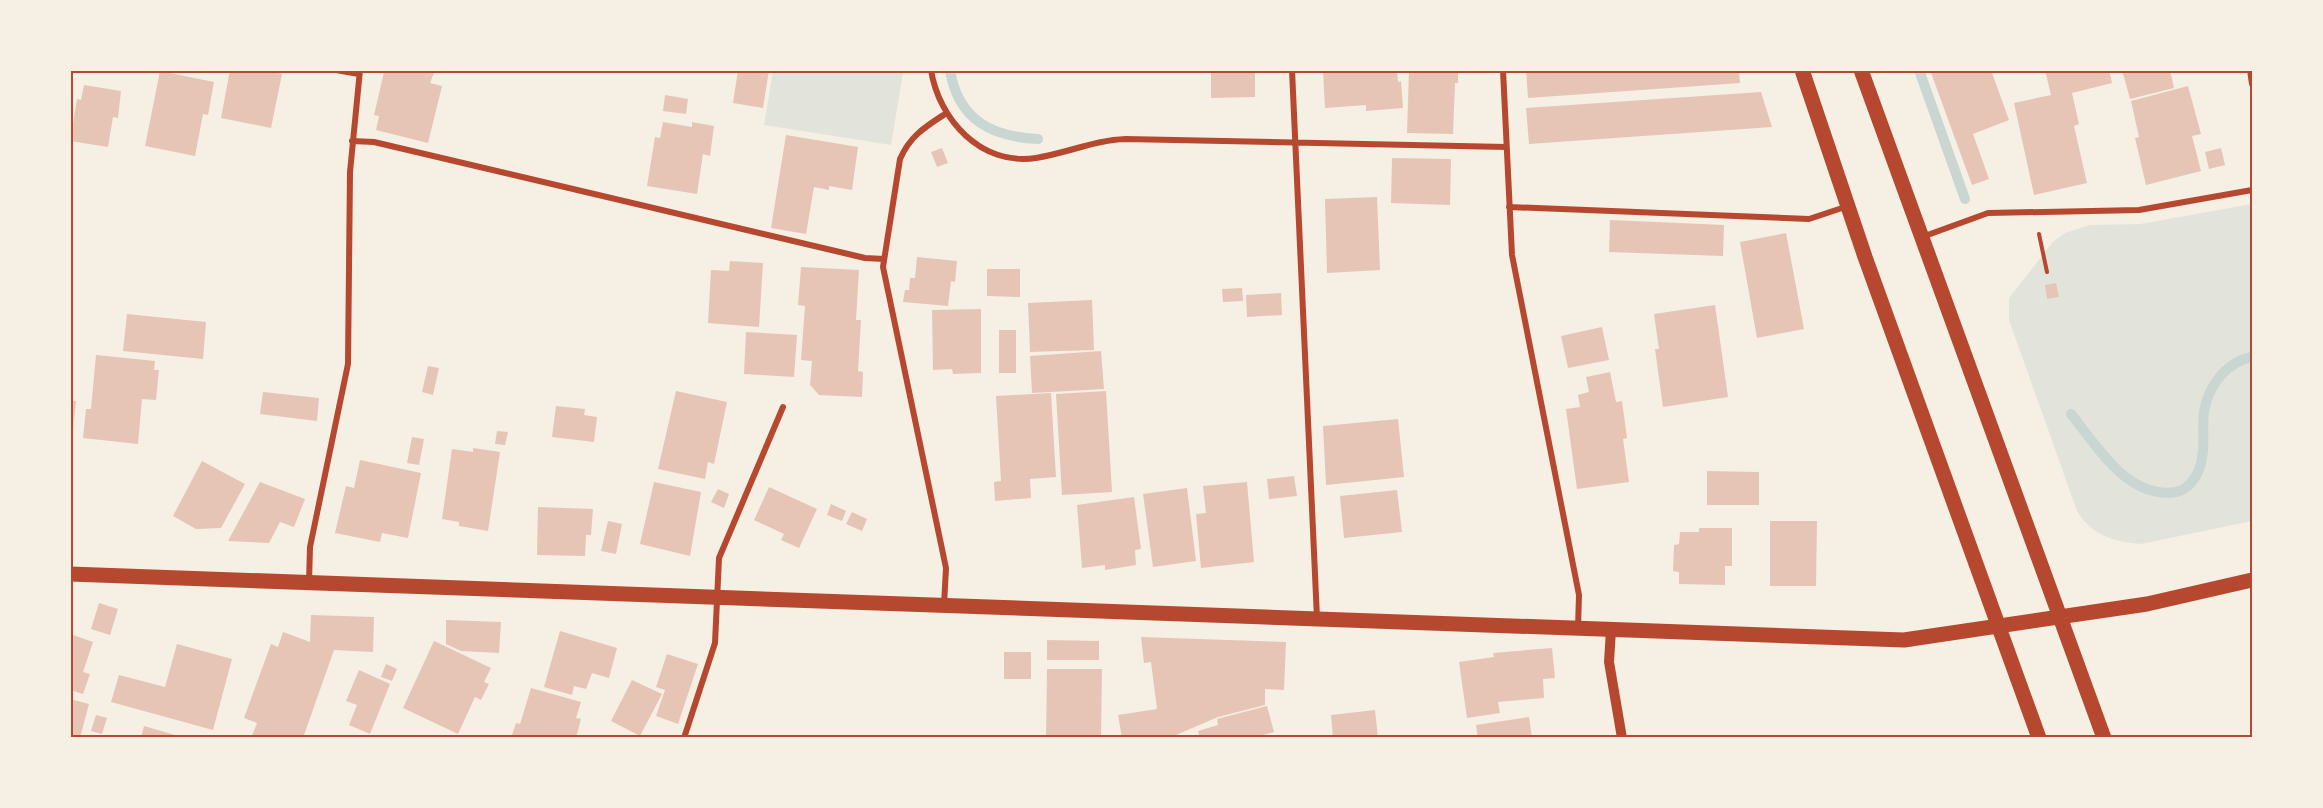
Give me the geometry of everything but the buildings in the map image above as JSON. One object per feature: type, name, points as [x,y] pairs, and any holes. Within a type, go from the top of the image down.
[{"type":"main road","points":[[1802,70],[1848,206],[2039,738]]},
{"type":"main road","points":[[1861,70],[2103,738]]},
{"type":"main road","points":[[70,574],[1904,640],[2147,604],[2253,580]]},
{"type":"street","points":[[309,583],[310,547],[348,364],[352,141],[359,72],[336,70]]},
{"type":"street","points":[[931,70],[934,91],[945,114],[962,134],[976,144],[1008,157],[1034,158],[1111,140],[1506,147]]},
{"type":"street","points":[[1292,70],[1317,619]]},
{"type":"street","points":[[1503,70],[1509,207],[1516,280],[1579,595],[1578,628]]},
{"type":"street","points":[[2250,70],[2253,84]]},
{"type":"street","points":[[944,606],[946,568],[886,288],[884,259],[900,159],[906,145],[917,133],[945,114]]},
{"type":"street","points":[[352,141],[374,142],[854,255],[884,259]]},
{"type":"street","points":[[1921,237],[1988,213],[2139,210],[2253,190]]},
{"type":"street","points":[[1509,207],[1809,219],[1848,206]]},
{"type":"street","points":[[684,738],[715,643],[719,558],[783,407]]},
{"type":"street","points":[[1611,630],[1609,662],[1622,738]]},
{"type":"path","points":[[2039,234],[2048,272]]},
{"type":"shaded area","points":[[773,71],[903,73],[891,145],[764,125]]},
{"type":"shaded area","points":[[2252,204],[2252,521],[2141,544],[2104,536],[2089,526],[2077,511],[2009,320],[2009,298],[2053,242],[2065,233],[2090,225],[2140,224]]},
{"type":"waterway","points":[[950,70],[961,102],[980,122],[1006,134],[1038,139]]},
{"type":"waterway","points":[[1919,70],[1965,199]]},
{"type":"waterway","points":[[2071,414],[2103,455],[2129,479],[2143,488],[2159,492],[2176,492],[2190,484],[2199,469],[2203,452],[2204,412],[2214,384],[2234,364],[2252,357]]}]
